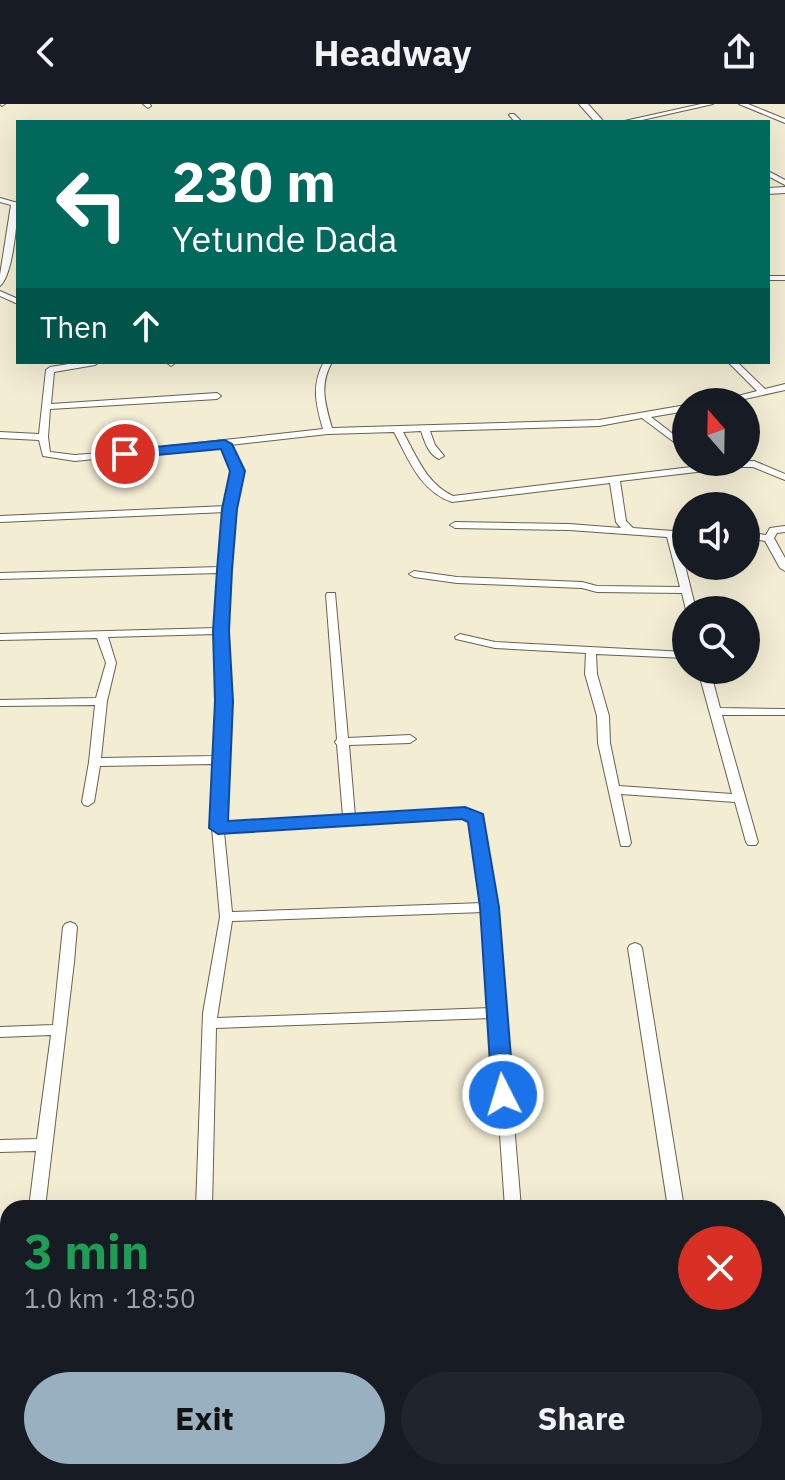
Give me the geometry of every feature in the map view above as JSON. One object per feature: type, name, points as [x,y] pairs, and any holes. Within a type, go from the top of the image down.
[{"type":"street","points":[[583,104],[598,120]]},
{"type":"street","points":[[635,120],[710,104]]},
{"type":"street","points":[[742,104],[785,121]]},
{"type":"street","points":[[670,114],[680,120]]},
{"type":"street","points":[[512,115],[517,120]]},
{"type":"street","points":[[0,200],[15,204],[4,251],[5,272],[0,292]]},
{"type":"street","points":[[5,272],[16,271]]},
{"type":"street","points":[[84,364],[50,370],[43,437],[44,451],[54,458],[225,444],[328,431],[543,426],[646,417],[672,411]]},
{"type":"street","points":[[325,364],[318,383],[318,395],[328,431]]},
{"type":"street","points":[[734,364],[762,391],[785,387]]},
{"type":"street","points":[[46,407],[217,396]]},
{"type":"street","points":[[646,417],[672,437]]},
{"type":"street","points":[[424,428],[439,456]]},
{"type":"street","points":[[397,429],[428,485],[440,495],[452,499],[615,481],[672,470]]},
{"type":"street","points":[[0,435],[43,437]]},
{"type":"street","points":[[204,1200],[210,1023],[226,917],[218,828],[224,701],[221,631],[229,509],[238,471],[225,444]]},
{"type":"street","points":[[760,467],[785,477]]},
{"type":"street","points":[[615,481],[621,522],[630,531]]},
{"type":"street","points":[[0,519],[229,509]]},
{"type":"street","points":[[455,525],[672,535]]},
{"type":"street","points":[[769,538],[774,530],[785,529]]},
{"type":"street","points":[[760,537],[769,538]]},
{"type":"street","points":[[769,538],[784,562]]},
{"type":"street","points":[[0,576],[224,570]]},
{"type":"street","points":[[414,574],[457,580],[582,585],[597,589],[686,590]]},
{"type":"street","points":[[683,580],[688,596]]},
{"type":"street","points":[[331,595],[349,818]]},
{"type":"street","points":[[0,637],[221,631]]},
{"type":"street","points":[[88,802],[101,701],[111,663],[102,636]]},
{"type":"street","points":[[460,637],[495,645],[672,654]]},
{"type":"street","points":[[591,650],[591,674],[603,716],[604,743],[625,843]]},
{"type":"street","points":[[708,684],[752,842]]},
{"type":"street","points":[[0,703],[101,701]]},
{"type":"street","points":[[716,711],[785,712]]},
{"type":"street","points":[[341,742],[410,739]]},
{"type":"street","points":[[95,762],[219,760]]},
{"type":"street","points":[[614,790],[740,798]]},
{"type":"street","points":[[218,828],[349,818],[470,814],[476,819],[490,907],[512,1200]]},
{"type":"street","points":[[226,917],[301,917],[376,910],[490,907]]},
{"type":"street","points":[[38,1200],[43,1145],[55,1081],[58,1030],[65,1003],[70,927]]},
{"type":"street","points":[[635,948],[675,1200]]},
{"type":"street","points":[[210,1023],[496,1013]]},
{"type":"street","points":[[0,1032],[58,1030]]},
{"type":"street","points":[[0,1146],[43,1145]]},
{"type":"route","points":[[125,454],[225,444],[238,471],[229,509],[224,570],[224,624],[221,631],[224,701],[218,828],[465,813],[476,819],[490,907],[503,1095]]}]
